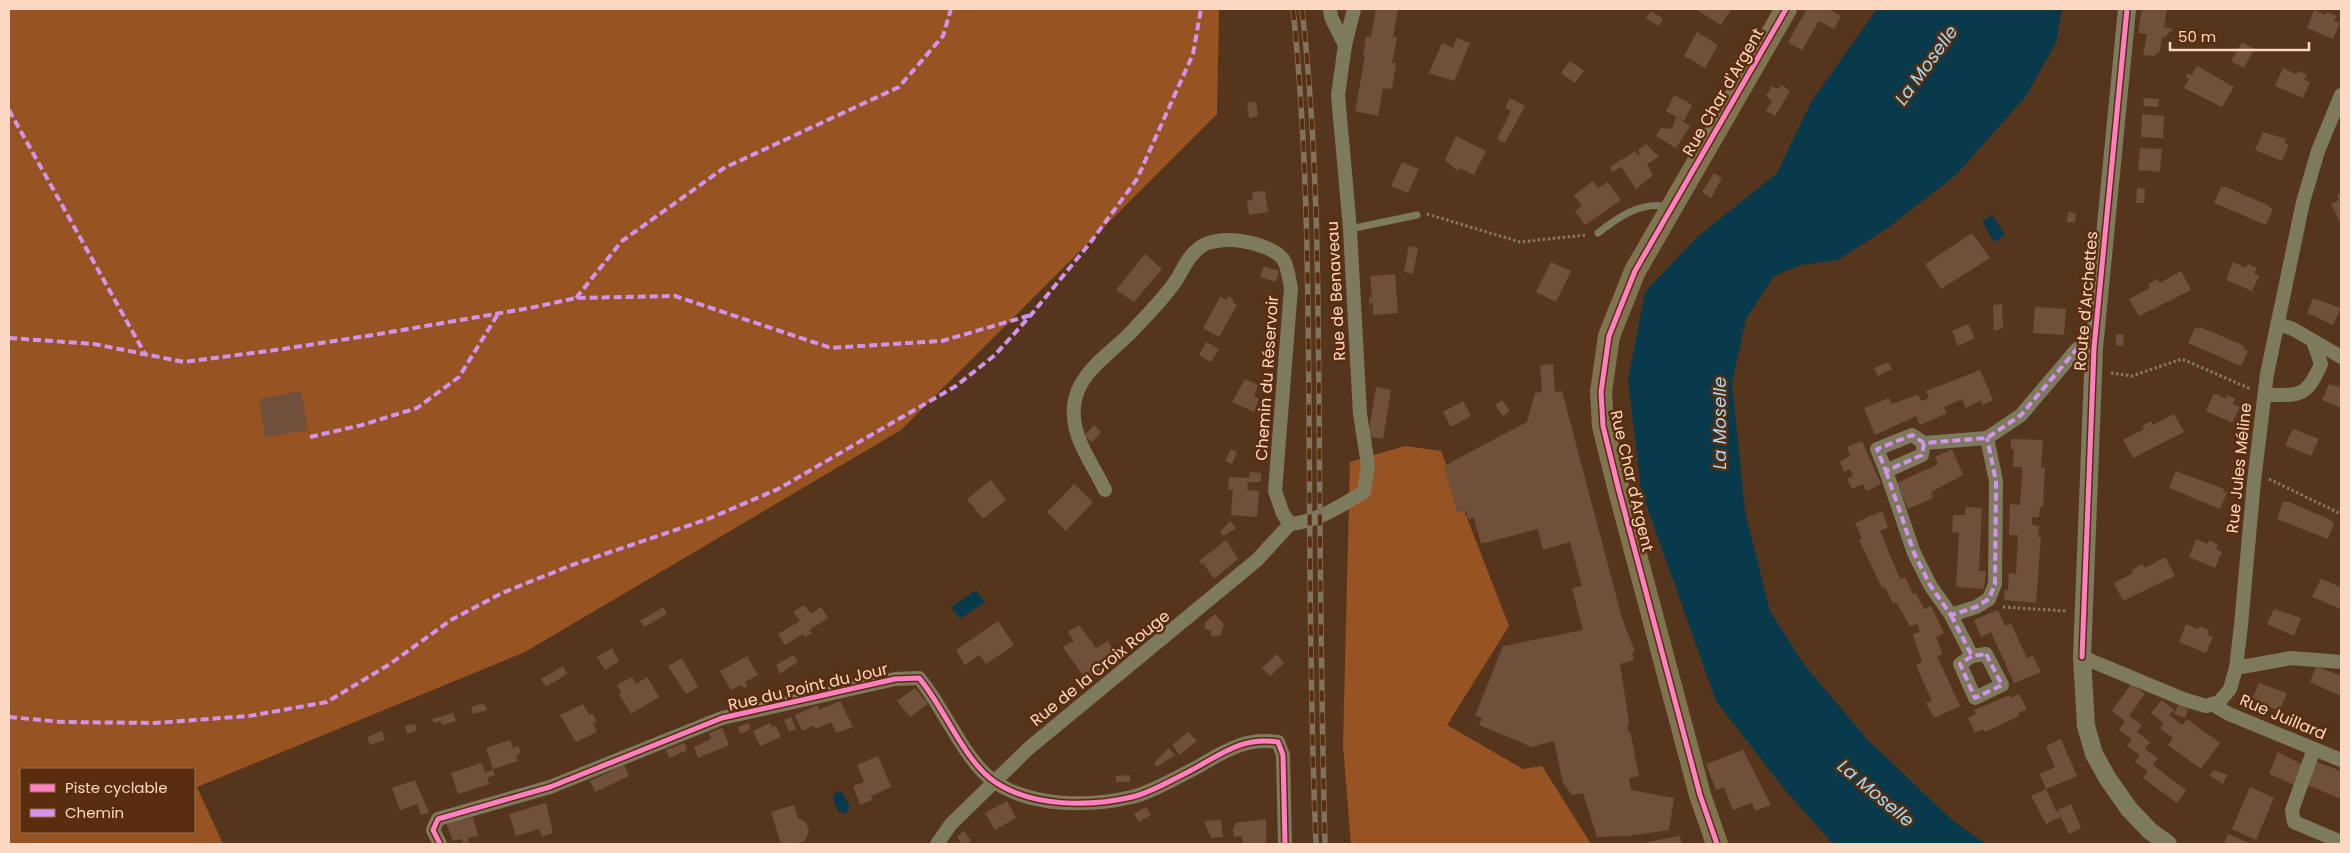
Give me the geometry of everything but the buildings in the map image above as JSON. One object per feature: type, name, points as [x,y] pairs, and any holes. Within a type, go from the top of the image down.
[{"type":"main road","name":"Rue Char d'Argent","points":[[1717,844],[1700,794],[1603,426],[1601,392],[1609,336],[1635,271],[1786,9]]},
{"type":"street","points":[[1330,9],[1331,17],[1345,45]]},
{"type":"street","name":"Rue de Benaveau","points":[[1290,524],[1332,511],[1364,492],[1368,465],[1360,414],[1350,229],[1338,94],[1345,45],[1354,9]]},
{"type":"street","name":"Route d'Archettes","points":[[2126,9],[2094,348],[2082,657],[2086,726],[2094,754],[2108,779],[2129,809],[2150,831],[2168,844]]},
{"type":"street","name":"Rue Jules Méline","points":[[2212,704],[2219,702],[2230,689],[2236,668],[2255,472],[2265,395],[2278,324],[2303,202],[2318,151],[2341,95]]},
{"type":"street","name":"Chemin du Réservoir","points":[[1105,490],[1079,442],[1073,424],[1074,404],[1079,385],[1134,330],[1175,282],[1190,256],[1200,246],[1211,242],[1249,242],[1270,248],[1284,260],[1291,288],[1275,491],[1283,514],[1290,524]]},
{"type":"street","points":[[2278,324],[2293,330],[2341,357]]},
{"type":"street","points":[[2265,395],[2296,395],[2312,385],[2321,364],[2313,341]]},
{"type":"street","points":[[1972,656],[1951,615],[1930,585],[1914,553],[1878,449],[1912,435],[1924,443],[1987,438],[2022,415],[2077,349],[2094,348]]},
{"type":"street","points":[[1951,615],[1976,607],[1989,599],[1995,584],[1996,481],[1987,438]]},
{"type":"street","points":[[1886,471],[1922,455],[1924,443]]},
{"type":"street","name":"Rue de la Croix Rouge","points":[[937,844],[951,824],[1029,748],[1257,560],[1290,524]]},
{"type":"street","points":[[2082,657],[2183,699],[2206,706],[2212,704]]},
{"type":"street","points":[[2236,668],[2291,658],[2341,662]]},
{"type":"street","name":"Rue du Point du Jour","points":[[440,844],[433,830],[438,819],[550,787],[722,718],[895,680],[919,678],[976,764],[995,782]]},
{"type":"street","name":"Rue Juillard","points":[[2212,704],[2230,714],[2341,760]]},
{"type":"street","points":[[995,782],[1028,797],[1081,804],[1133,797],[1184,774],[1238,744],[1263,740],[1278,742],[1283,755],[1285,844]]},
{"type":"street","points":[[2314,749],[2292,810],[2294,822],[2341,842]]},
{"type":"lane","points":[[1598,233],[1617,218],[1640,207],[1671,207]]},
{"type":"lane","points":[[1350,229],[1417,215]]},
{"type":"path","points":[[1417,215],[1426,214],[1520,242],[1598,233]]},
{"type":"path","points":[[2093,370],[2132,376],[2182,359],[2265,395]]},
{"type":"path","points":[[2255,472],[2341,514]]},
{"type":"path","points":[[1989,599],[2004,608],[2084,612]]},
{"type":"shaded area","points":[[9,9],[1219,9],[1217,114],[901,430],[525,652],[197,787],[223,844],[9,844]]},
{"type":"shaded area","points":[[1405,446],[1441,451],[1509,626],[1447,725],[1523,769],[1542,766],[1591,844],[1351,844],[1343,745],[1350,462]]},
{"type":"water","name":"La Moselle","points":[[1877,9],[2062,9],[2056,43],[2026,96],[1956,175],[1889,227],[1838,260],[1801,265],[1774,276],[1746,319],[1732,383],[1745,511],[1770,611],[1803,663],[1867,739],[1952,820],[1986,844],[1833,844],[1785,790],[1716,701],[1641,490],[1628,380],[1645,292],[1697,237],[1777,173],[1811,102]]},
{"type":"water","points":[[1992,215],[2005,235],[1994,242],[1982,221]]},
{"type":"water","points":[[976,590],[985,602],[960,619],[951,607]]},
{"type":"water","points":[[838,791],[843,793],[850,808],[845,814],[838,811],[833,799],[834,794]]},
{"type":"railway","points":[[1293,9],[1298,59],[1306,208],[1311,681],[1316,844]]},
{"type":"railway","points":[[1302,9],[1314,156],[1317,255],[1325,844]]},
{"type":"marked path","points":[[576,298],[622,241],[724,168],[899,87],[943,36],[951,9]]},
{"type":"marked path","points":[[9,717],[62,722],[154,723],[249,716],[327,702],[390,664],[451,620],[502,593],[572,565],[708,519],[778,489],[956,386],[995,355],[1031,315],[1090,243],[1137,179],[1193,54],[1201,9]]},
{"type":"marked path","points":[[9,110],[145,354]]},
{"type":"marked path","points":[[9,338],[94,344],[184,362],[379,334],[530,308],[576,298],[675,296],[831,348],[942,341],[1031,315]]},
{"type":"marked path","points":[[310,437],[362,425],[417,408],[459,377],[498,314]]},
{"type":"marked path","points":[[1924,443],[1922,455],[1886,471],[1877,449],[1912,435],[1924,443],[1987,438],[2021,415],[2077,349],[2094,348]]},
{"type":"marked path","points":[[1886,471],[1914,553],[1930,585],[1951,615],[1976,607],[1989,599],[1995,584],[1996,481],[1987,438]]},
{"type":"marked path","points":[[1951,615],[1972,656]]},
{"type":"marked path","points":[[1986,654],[2002,685],[1975,698],[1960,664],[1972,656],[1986,654]]},
{"type":"cycle path","points":[[1717,844],[1700,795],[1618,487],[1603,426],[1601,392],[1609,336],[1635,271],[1786,9]]},
{"type":"cycle path","points":[[2082,657],[2094,348],[2127,9]]},
{"type":"cycle path","points":[[440,844],[433,830],[438,819],[550,787],[722,718],[895,679],[919,678],[964,748],[984,773],[995,782],[1010,790],[1043,800],[1061,803],[1080,803],[1132,797],[1158,787],[1239,745],[1251,742],[1278,742],[1283,755],[1285,844]]}]
